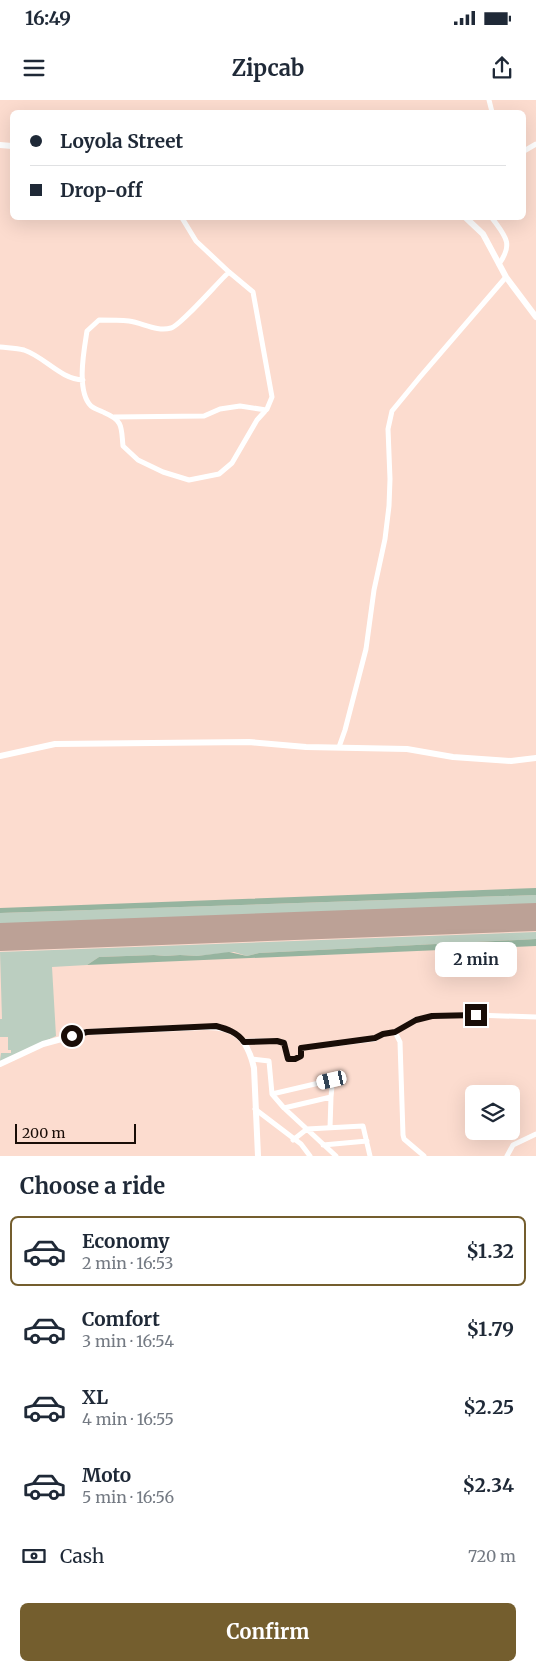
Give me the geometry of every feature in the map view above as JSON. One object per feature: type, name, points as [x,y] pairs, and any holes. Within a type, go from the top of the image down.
[{"type":"street","points":[[183,220],[196,241],[228,272],[253,292],[272,397],[266,410],[257,420],[232,463],[219,474],[189,480],[162,472],[138,460],[123,446],[121,424],[114,417],[92,406],[86,397],[82,372],[87,331],[98,320],[130,321],[156,328],[171,328],[182,322],[228,272]]},
{"type":"street","points":[[468,220],[483,234],[506,276],[536,317]]},
{"type":"street","points":[[493,220],[505,236],[508,247],[507,253],[499,264]]},
{"type":"street","points":[[339,747],[346,730],[366,649],[374,590],[385,539],[390,488],[388,429],[392,411],[506,276]]},
{"type":"street","points":[[0,347],[24,350],[64,375],[83,380]]},
{"type":"street","points":[[114,417],[204,416],[220,409],[240,406],[266,410]]},
{"type":"street","points":[[0,756],[55,744],[249,742],[306,747],[407,749],[452,757],[511,760],[536,758]]},
{"type":"street","points":[[244,1042],[277,1041],[284,1043],[288,1059],[295,1059],[301,1056],[301,1048],[375,1038],[383,1034],[395,1032],[416,1020],[432,1016],[536,1017]]},
{"type":"street","points":[[0,1064],[43,1044],[87,1032],[216,1026],[227,1029],[235,1033],[244,1042],[252,1059],[258,1156]]},
{"type":"street","points":[[395,1032],[400,1042],[403,1135],[424,1156]]},
{"type":"street","points":[[252,1059],[269,1060],[272,1094],[284,1108],[336,1156]]},
{"type":"street","points":[[272,1094],[332,1078],[330,1128]]},
{"type":"street","points":[[284,1108],[331,1097]]},
{"type":"street","points":[[255,1109],[293,1140],[301,1144],[310,1156]]},
{"type":"street","points":[[293,1140],[307,1129],[363,1126],[370,1156]]},
{"type":"street","points":[[507,1156],[513,1144],[536,1134]]},
{"type":"street","points":[[323,1144],[367,1141]]},
{"type":"green space","points":[[536,888],[536,895],[0,913],[0,908]]},
{"type":"green space","points":[[536,895],[536,905],[0,925],[0,913]]},
{"type":"green space","points":[[536,932],[536,939],[259,953],[247,956],[234,952],[197,956],[99,957],[87,965],[52,967],[56,1036],[1,1062],[0,1060],[1,1053],[11,1053],[11,1050],[8,1050],[8,1037],[0,1037],[0,1019],[2,1019],[0,952]]},
{"type":"green space","points":[[536,939],[536,946],[87,965],[99,957],[197,956],[229,952],[247,956],[259,953]]},
{"type":"runway","points":[[0,937],[536,917]]},
{"type":"route","points":[[72,1036],[87,1032],[216,1026],[235,1033],[244,1042],[277,1041],[284,1043],[288,1059],[295,1059],[301,1056],[301,1048],[375,1038],[383,1034],[395,1032],[416,1020],[432,1016],[476,1015]]}]
